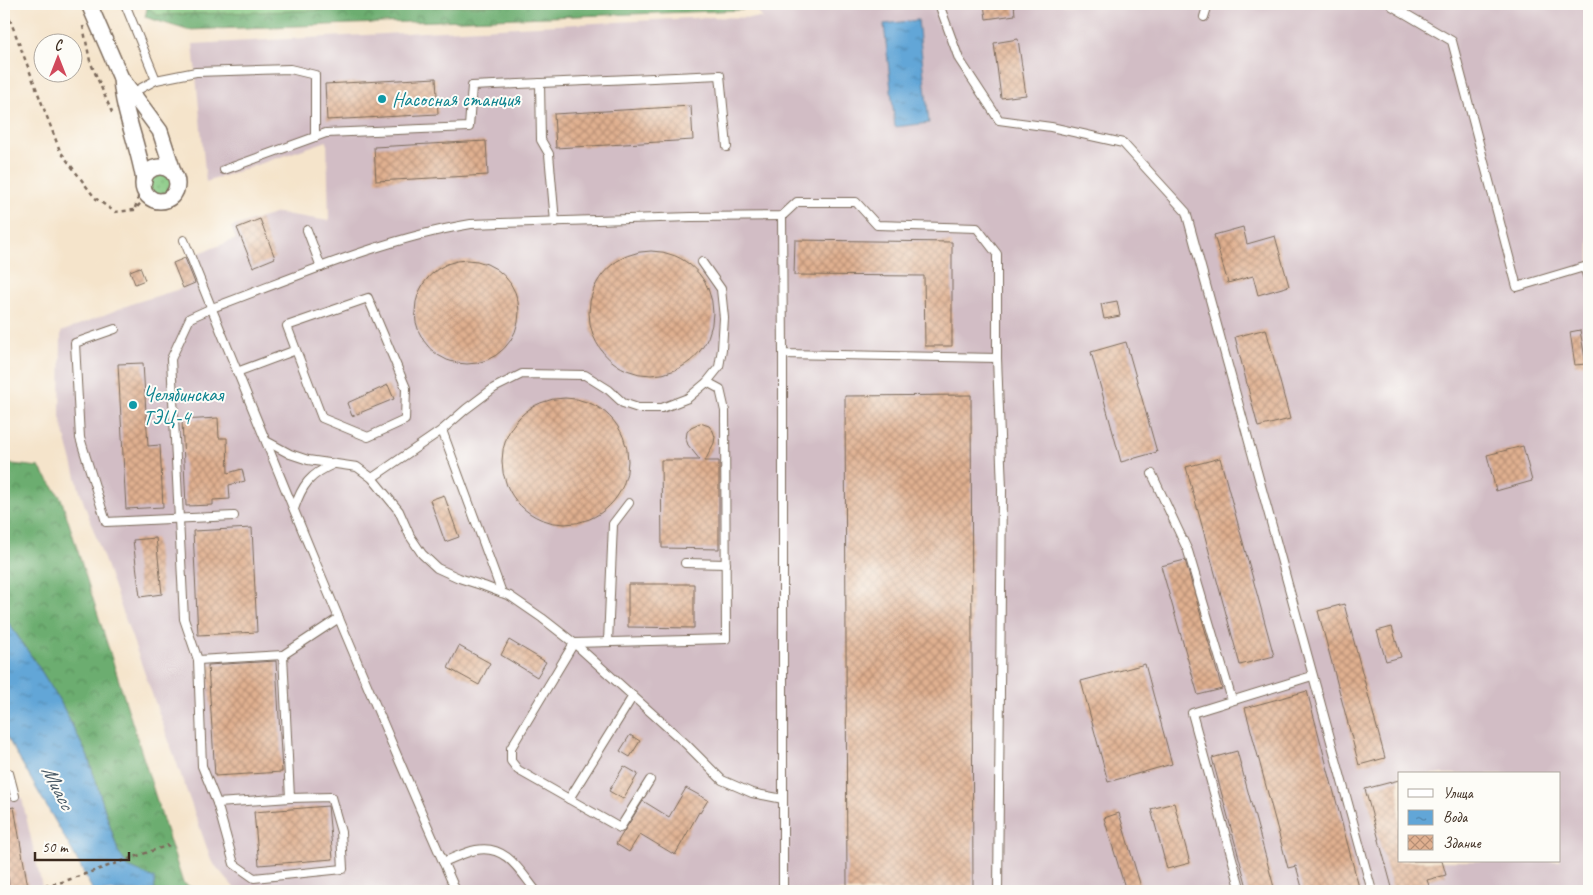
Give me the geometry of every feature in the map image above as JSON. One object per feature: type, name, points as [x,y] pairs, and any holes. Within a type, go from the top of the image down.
[{"type":"street","points":[[89,4],[121,78],[160,131],[177,185],[170,198],[165,200],[156,200],[148,196],[141,182],[141,164],[122,96],[121,78]]},
{"type":"street","points":[[141,182],[148,172],[157,168],[166,168],[174,174]]},
{"type":"lane","points":[[125,4],[156,80]]},
{"type":"lane","points":[[939,4],[958,59],[999,120],[1051,127],[1123,143],[1186,212],[1372,891]]},
{"type":"lane","points":[[1204,17],[1208,4]]},
{"type":"lane","points":[[1392,4],[1392,6],[1452,41],[1517,287],[1584,267],[1589,281]]},
{"type":"lane","points":[[132,93],[156,80],[196,72],[290,69],[315,75],[315,137]]},
{"type":"lane","points":[[224,170],[326,133],[469,127],[472,86],[720,75],[727,147]]},
{"type":"lane","points":[[540,83],[541,140],[549,154],[555,222]]},
{"type":"lane","points":[[217,803],[331,797],[341,832],[343,869],[254,878],[234,864],[217,803],[202,766],[198,660],[184,619],[171,359],[190,318],[212,308],[377,247],[470,224],[691,216],[782,216],[797,202],[856,202],[877,225],[977,228],[997,254],[997,358],[1002,489],[998,891]]},
{"type":"lane","points":[[782,216],[783,891]]},
{"type":"lane","points":[[307,230],[321,267]]},
{"type":"lane","points":[[184,240],[294,509],[456,891]]},
{"type":"lane","points":[[372,478],[442,430],[466,408],[494,388],[522,374],[585,375],[609,390],[623,403],[638,408],[662,408],[688,398],[719,367],[722,348],[724,318],[722,289],[702,262]]},
{"type":"lane","points":[[368,298],[406,388],[405,420],[368,436],[322,418],[296,350],[287,326],[368,298]]},
{"type":"lane","points":[[115,329],[76,343],[80,438],[106,522],[234,516]]},
{"type":"lane","points":[[237,372],[296,350]]},
{"type":"lane","points":[[783,354],[997,358]]},
{"type":"lane","points":[[574,644],[726,639],[725,411],[720,389],[706,382]]},
{"type":"lane","points":[[442,430],[502,593]]},
{"type":"lane","points":[[266,441],[290,454],[308,460],[357,467],[372,478],[399,511],[410,536],[422,554],[437,568],[510,596],[542,618],[633,696],[722,780],[752,793],[783,799]]},
{"type":"lane","points":[[294,509],[300,492],[309,479],[321,469],[336,464]]},
{"type":"lane","points":[[1152,474],[1188,551],[1232,700]]},
{"type":"lane","points":[[608,642],[613,524],[629,503]]},
{"type":"lane","points":[[685,563],[726,564]]},
{"type":"lane","points":[[198,660],[283,654],[340,618]]},
{"type":"lane","points":[[574,644],[512,748],[511,761],[518,770],[620,828],[650,780]]},
{"type":"lane","points":[[283,654],[290,798]]},
{"type":"lane","points":[[1241,891],[1192,713],[1312,676]]},
{"type":"lane","points":[[569,799],[633,696]]},
{"type":"lane","points":[[4,775],[9,773],[15,796]]},
{"type":"lane","points":[[443,862],[476,850],[497,850],[513,862],[536,891]]},
{"type":"path","points":[[4,4],[60,151],[95,198],[115,212],[134,210],[148,196]]},
{"type":"path","points":[[81,20],[90,61],[115,122]]},
{"type":"path","points":[[134,210],[141,182]]},
{"type":"path","points":[[21,891],[62,882],[169,845]]},
{"type":"shaded area","points":[[751,4],[1589,4],[1589,891],[237,891],[212,862],[80,492],[60,417],[61,332],[134,303],[183,288],[173,263],[236,239],[231,227],[278,213],[329,221],[327,141],[206,182],[193,44],[713,17],[761,18],[765,21]]},
{"type":"shaded area","points":[[4,766],[22,799],[43,891],[4,891]]},
{"type":"green space","points":[[145,4],[536,4],[157,15]]},
{"type":"green space","points":[[148,4],[737,4],[743,10],[187,30],[145,17]]},
{"type":"green space","points":[[161,172],[170,175],[173,184],[170,193],[161,196],[152,193],[149,184],[152,175]]},
{"type":"green space","points":[[4,463],[39,467],[61,498],[183,883],[198,891],[155,891],[153,878],[127,867],[118,851],[88,757],[61,703],[6,619],[4,612]]},
{"type":"water","points":[[918,20],[929,123],[895,127],[884,24]]},
{"type":"water","name":"Миасс","points":[[4,612],[6,619],[61,703],[88,757],[118,851],[128,867],[154,878],[155,891],[93,891],[4,732]]},
{"type":"building","points":[[984,4],[1014,4],[1015,15],[986,19]]},
{"type":"building","points":[[1018,39],[1026,95],[1001,98],[994,43]]},
{"type":"building","name":"Насосная станция","points":[[436,78],[438,114],[327,120],[325,84]]},
{"type":"building","points":[[691,106],[693,140],[556,148],[554,114]]},
{"type":"building","points":[[486,141],[488,175],[376,181],[374,147]]},
{"type":"building","points":[[260,219],[275,258],[253,267],[237,228]]},
{"type":"building","points":[[1243,227],[1247,244],[1275,236],[1289,286],[1258,295],[1253,276],[1228,283],[1214,235]]},
{"type":"building","points":[[795,240],[952,242],[952,346],[925,346],[924,276],[794,275]]},
{"type":"building","points":[[651,251],[675,255],[695,269],[709,289],[713,313],[709,337],[695,357],[675,371],[651,375],[627,371],[607,357],[593,337],[589,313],[593,289],[607,269],[627,255]]},
{"type":"building","points":[[185,258],[195,283],[183,288],[173,263]]},
{"type":"building","points":[[467,260],[487,264],[504,275],[515,292],[519,312],[515,332],[504,349],[487,360],[467,364],[447,360],[430,349],[419,332],[415,312],[419,292],[430,275],[447,264]]},
{"type":"building","points":[[140,267],[145,280],[135,284],[130,271]]},
{"type":"building","points":[[1117,301],[1120,316],[1104,319],[1101,304]]},
{"type":"building","points":[[1266,329],[1290,419],[1258,427],[1235,337]]},
{"type":"building","points":[[1580,330],[1586,364],[1575,365],[1570,332]]},
{"type":"building","points":[[1126,342],[1157,452],[1121,462],[1091,352]]},
{"type":"building","name":"Челябинская ТЭЦ-4","points":[[143,363],[148,446],[160,445],[163,507],[126,509],[118,364]]},
{"type":"building","points":[[388,385],[394,399],[352,416],[347,403]]},
{"type":"building","points":[[971,395],[973,891],[847,891],[845,396]]},
{"type":"building","points":[[565,398],[589,403],[610,416],[623,437],[628,461],[623,485],[610,506],[589,519],[565,524],[541,519],[520,506],[507,485],[502,461],[507,437],[520,416],[541,403]]},
{"type":"building","points":[[218,418],[219,438],[227,438],[228,473],[242,469],[245,481],[229,485],[230,499],[213,500],[213,505],[186,506],[182,420]]},
{"type":"building","points":[[700,423],[709,426],[715,437],[705,461],[719,461],[719,549],[662,548],[661,460],[700,460],[688,445],[686,439],[687,432],[691,427]]},
{"type":"building","points":[[1523,446],[1532,481],[1496,491],[1487,455]]},
{"type":"building","points":[[1220,458],[1274,656],[1240,665],[1186,467]]},
{"type":"building","points":[[444,495],[459,537],[445,542],[430,500]]},
{"type":"building","points":[[252,528],[257,632],[198,635],[193,531]]},
{"type":"building","points":[[156,538],[162,594],[140,597],[133,540]]},
{"type":"building","points":[[1185,560],[1222,689],[1198,695],[1161,566]]},
{"type":"building","points":[[628,584],[694,584],[694,628],[628,627]]},
{"type":"building","points":[[1344,604],[1385,758],[1359,765],[1318,611]]},
{"type":"building","points":[[1392,627],[1401,657],[1386,661],[1377,631]]},
{"type":"building","points":[[509,640],[546,662],[537,677],[501,655]]},
{"type":"building","points":[[459,646],[490,663],[479,685],[448,668]]},
{"type":"building","points":[[276,661],[282,772],[215,776],[208,665]]},
{"type":"building","points":[[1145,664],[1172,764],[1108,782],[1081,681]]},
{"type":"building","points":[[1307,691],[1360,891],[1303,891],[1296,866],[1288,868],[1245,708]]},
{"type":"building","points":[[630,735],[640,741],[630,757],[620,751]]},
{"type":"building","points":[[1237,751],[1275,891],[1248,891],[1212,758]]},
{"type":"building","points":[[624,766],[638,774],[623,799],[609,791]]},
{"type":"building","points":[[1398,780],[1398,862],[1442,862],[1446,875],[1427,880],[1431,891],[1393,891],[1365,789]]},
{"type":"building","points":[[686,788],[708,800],[699,812],[675,855],[640,834],[629,852],[616,844],[643,801],[669,817]]},
{"type":"building","points":[[1174,803],[1190,863],[1167,869],[1151,809]]},
{"type":"building","points":[[328,806],[333,859],[259,865],[254,812]]},
{"type":"building","points":[[14,807],[28,887],[10,890],[4,856],[4,809]]},
{"type":"building","points":[[1119,813],[1141,887],[1126,891],[1104,818]]},
{"type":"place","name":"Насосная станция","points":[[382,99]]},
{"type":"place","name":"Челябинская ТЭЦ-4","points":[[133,405]]}]
